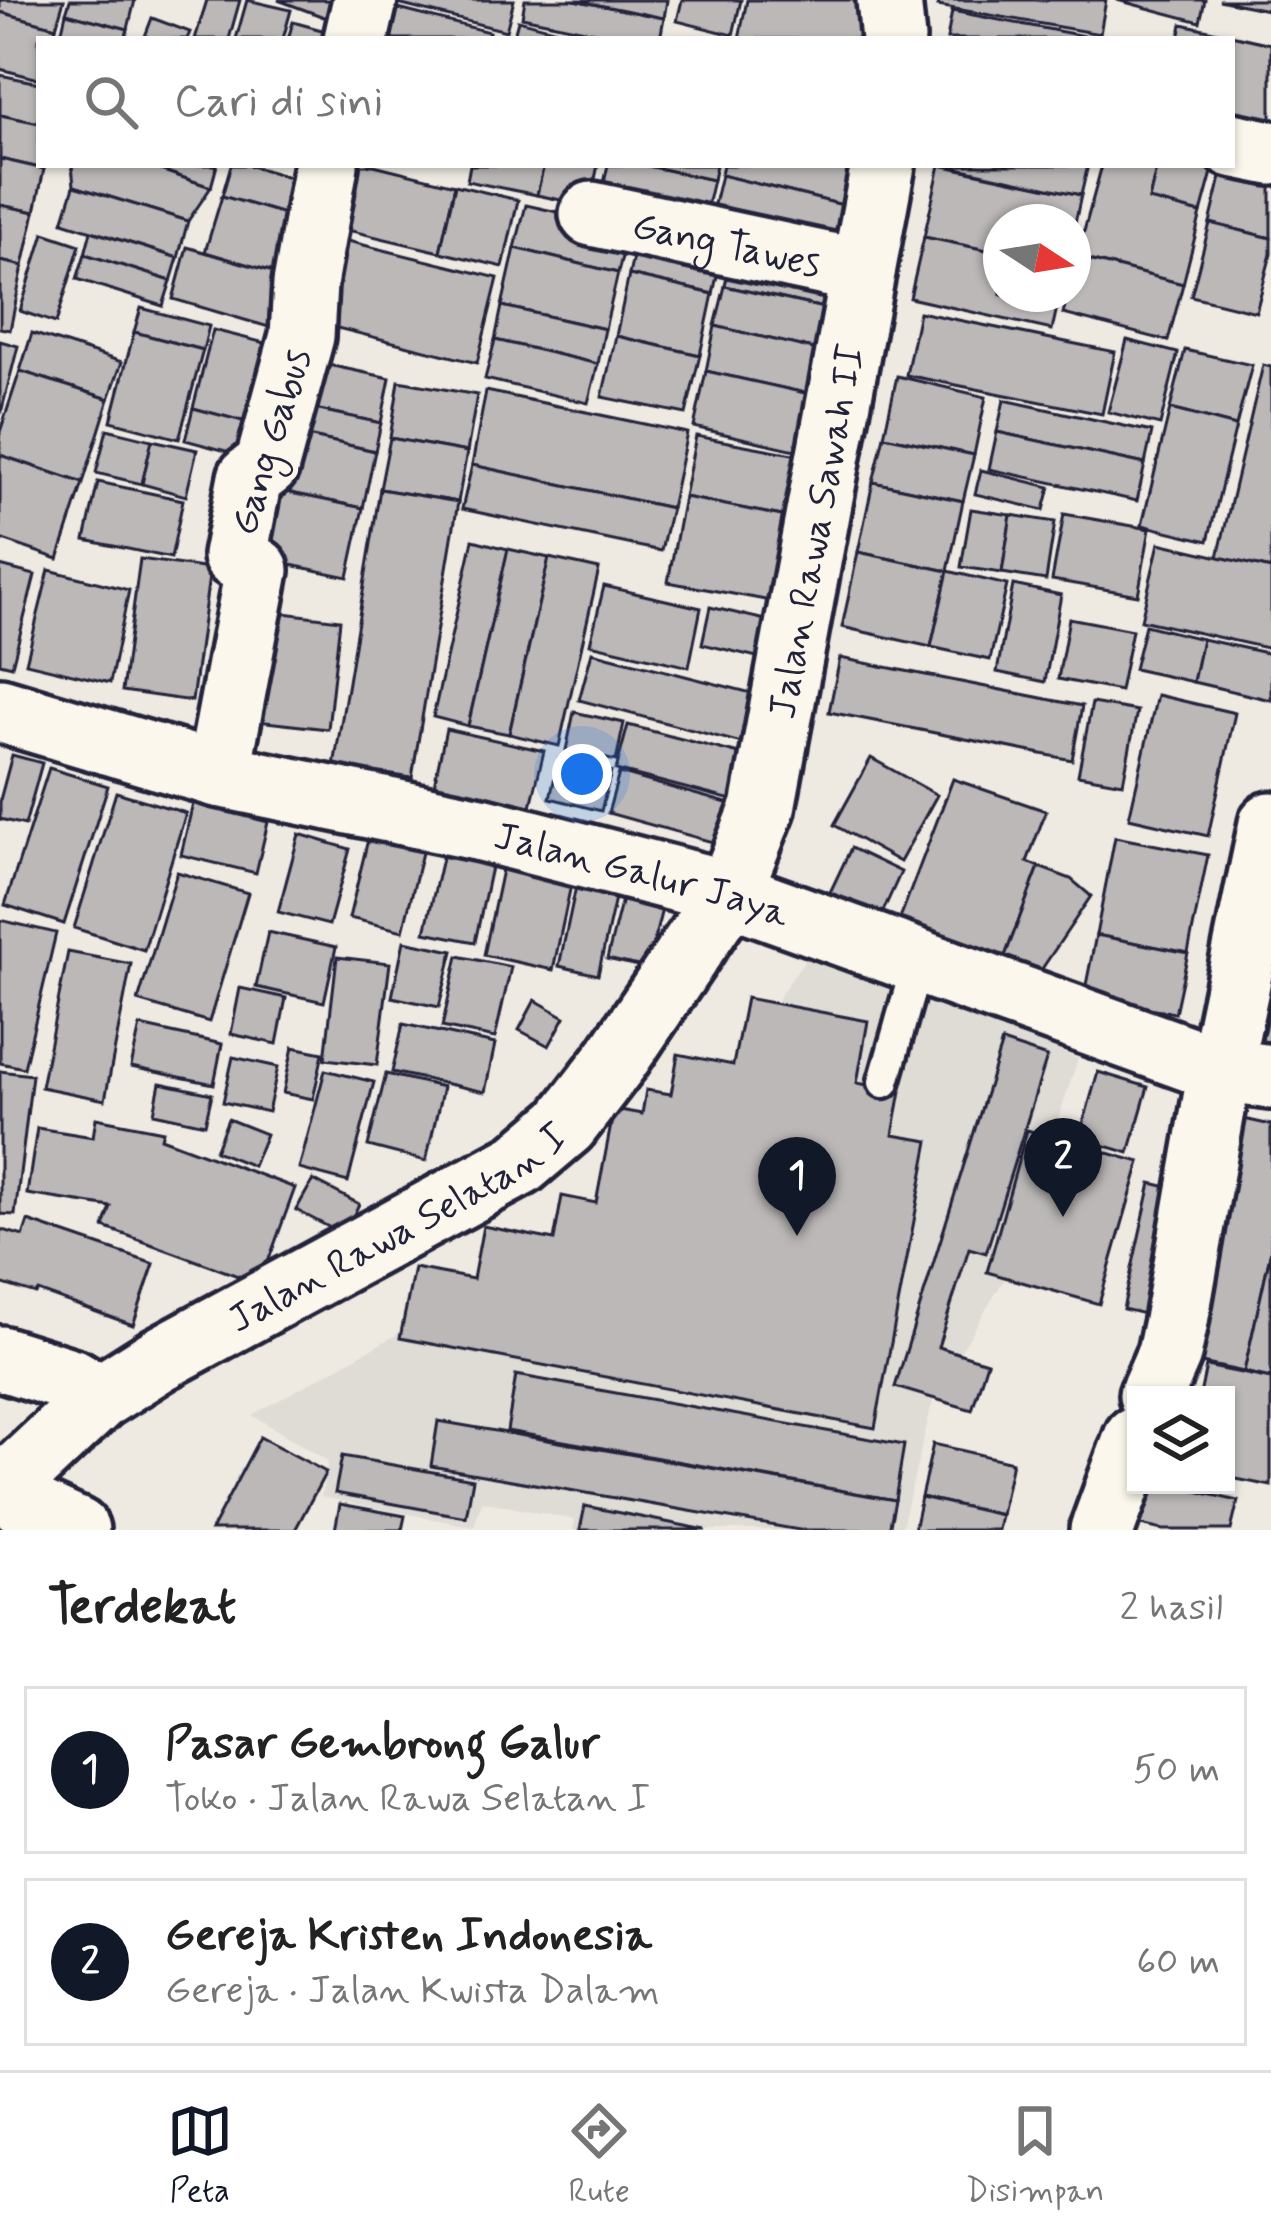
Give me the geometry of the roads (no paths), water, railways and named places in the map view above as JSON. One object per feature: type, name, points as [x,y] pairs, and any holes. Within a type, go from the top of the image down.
[{"type":"street","points":[[357,36],[365,0]]},
{"type":"street","points":[[889,0],[893,36]]},
{"type":"street","points":[[1235,146],[1271,153]]},
{"type":"street","name":"Gang Gabus","points":[[218,775],[257,570],[235,556],[250,478],[267,465],[302,337],[304,284],[325,168]]},
{"type":"street","name":"Jalan Rawa Sawah II","points":[[729,893],[763,808],[882,168]]},
{"type":"street","name":"Gang Tawes","points":[[592,214],[863,272]]},
{"type":"street","name":"Jalan Galur Jaya","points":[[4,728],[481,830],[729,893],[1245,1073]]},
{"type":"street","points":[[1155,1386],[1169,1354],[1245,1073],[1271,824]]},
{"type":"street","name":"Jalan Rawa Selatan I","points":[[1,1490],[100,1397],[160,1359],[520,1164],[566,1126],[729,893]]},
{"type":"street","points":[[0,1358],[73,1381],[100,1397]]},
{"type":"street","points":[[1102,1530],[1127,1462]]},
{"type":"street","points":[[1,1490],[77,1530]]},
{"type":"lane","points":[[884,1082],[918,961]]},
{"type":"place","name":"Gereja Kristen Indonesia","points":[[1063,1217]]},
{"type":"place","name":"Pasar Gembrong Galur","points":[[797,1236]]}]
